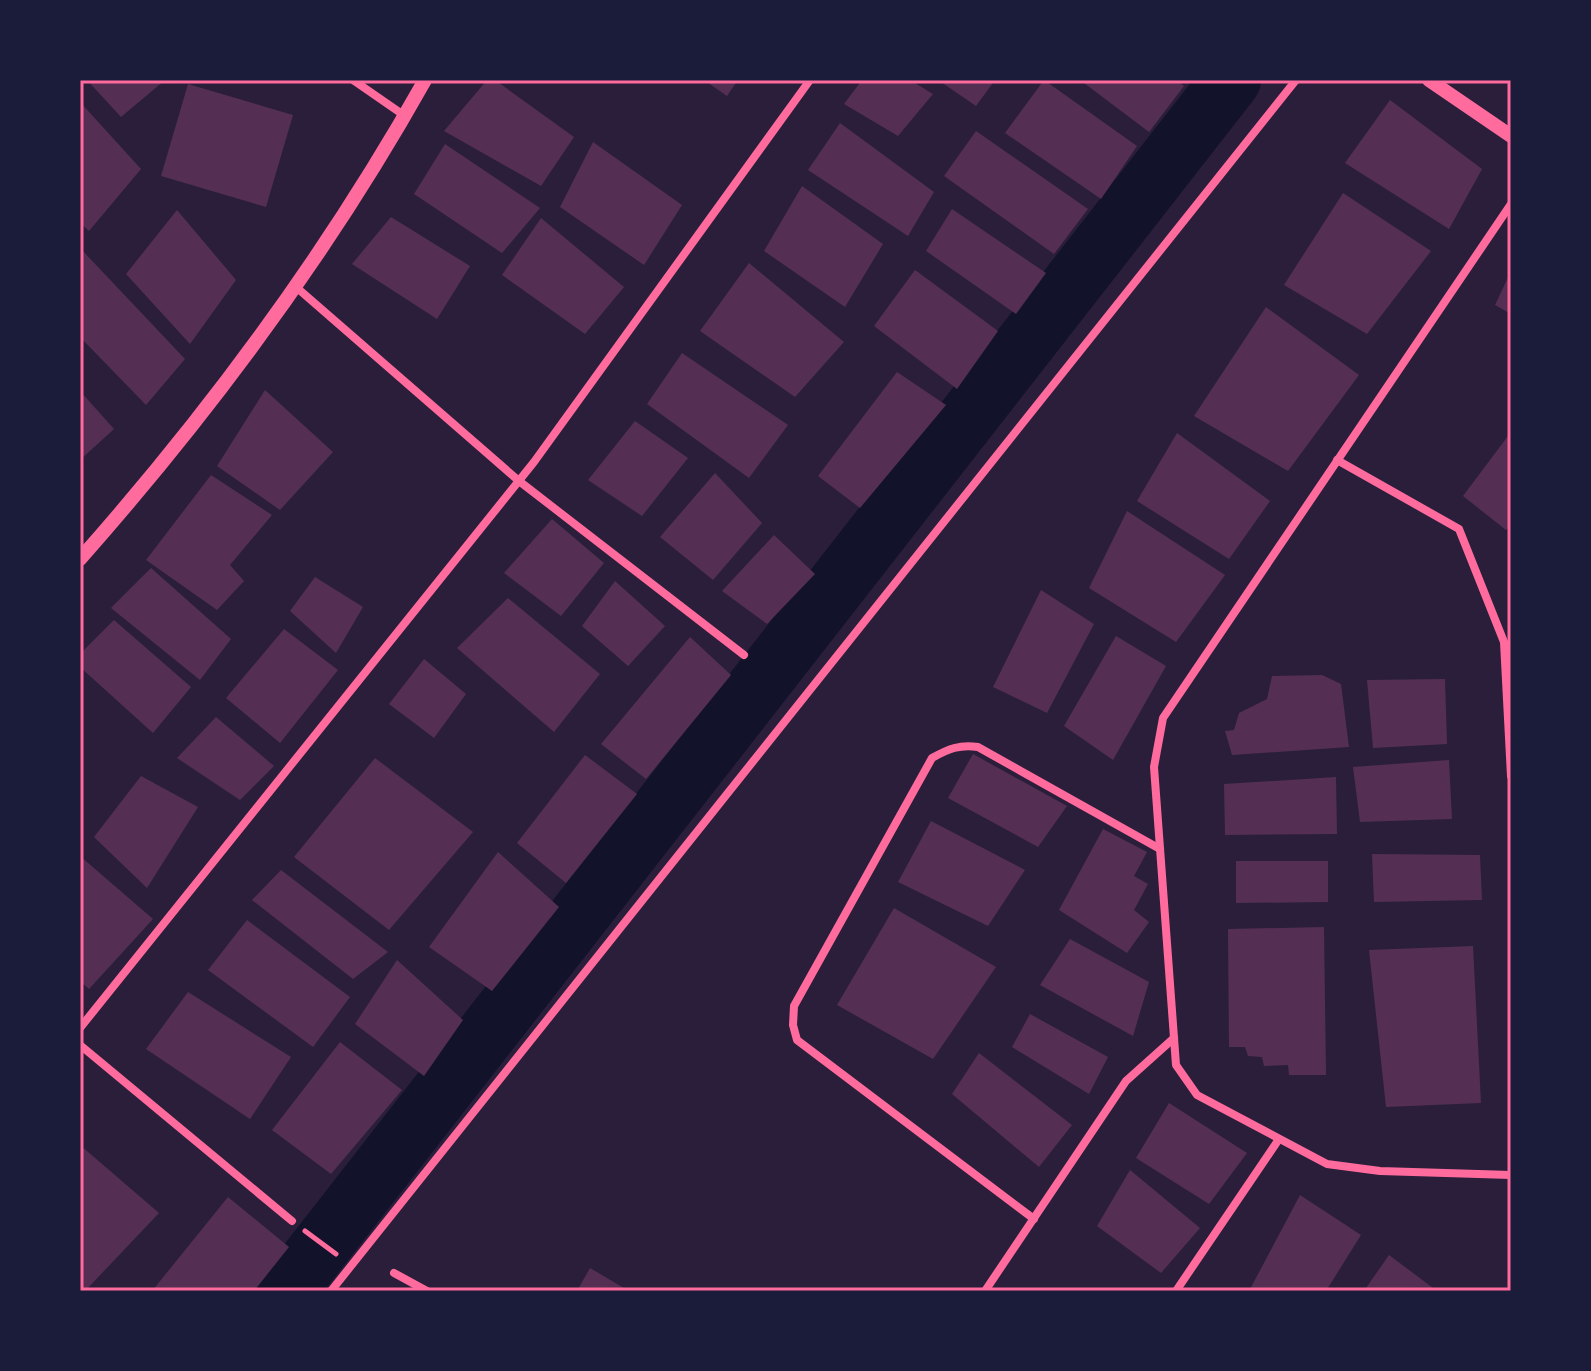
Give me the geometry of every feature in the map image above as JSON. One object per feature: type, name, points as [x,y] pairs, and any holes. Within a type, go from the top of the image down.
[{"type":"street","points":[[353,80],[405,116]]},
{"type":"street","points":[[80,559],[225,388],[296,287],[425,80]]},
{"type":"street","points":[[80,1028],[519,481],[810,80]]},
{"type":"street","points":[[331,1291],[1296,80]]},
{"type":"street","points":[[1429,80],[1511,136]]},
{"type":"street","points":[[1511,204],[1163,718],[1154,767],[1176,1065],[1197,1095],[1327,1164],[1380,1171],[1511,1175]]},
{"type":"street","points":[[296,287],[519,481],[744,655]]},
{"type":"street","points":[[1337,460],[1459,529],[1504,642],[1511,776]]},
{"type":"street","points":[[1034,1219],[797,1040],[793,1025],[794,1006],[932,758],[946,750],[964,745],[978,747],[1160,849]]},
{"type":"street","points":[[985,1291],[1126,1081],[1174,1038]]},
{"type":"street","points":[[80,1045],[292,1221]]},
{"type":"street","points":[[1176,1291],[1279,1139]]},
{"type":"street","points":[[394,1273],[427,1291]]},
{"type":"path","points":[[304,1230],[334,1252]]},
{"type":"shaded area","points":[[80,80],[1511,80],[1511,1291],[80,1291]]},
{"type":"building","points":[[87,80],[165,80],[121,117]]},
{"type":"building","points":[[487,80],[495,80],[574,137],[541,186],[444,131]]},
{"type":"building","points":[[704,80],[738,80],[727,96]]},
{"type":"building","points":[[862,80],[910,80],[933,94],[898,136],[844,104]]},
{"type":"building","points":[[938,80],[995,80],[976,106]]},
{"type":"building","points":[[1044,80],[1137,146],[1101,199],[1005,133]]},
{"type":"building","points":[[1080,80],[1176,80],[1184,86],[1149,132]]},
{"type":"building","points":[[188,84],[293,115],[266,207],[161,176]]},
{"type":"building","points":[[1390,100],[1482,169],[1449,229],[1345,163]]},
{"type":"building","points":[[80,102],[141,169],[89,231],[80,223]]},
{"type":"building","points":[[840,123],[934,192],[908,236],[808,170]]},
{"type":"building","points":[[976,131],[1088,209],[1054,254],[944,176]]},
{"type":"building","points":[[593,142],[682,205],[644,265],[560,207]]},
{"type":"building","points":[[445,144],[540,208],[502,253],[414,194]]},
{"type":"building","points":[[802,186],[883,244],[845,307],[764,251]]},
{"type":"building","points":[[1343,193],[1431,251],[1367,334],[1284,285]]},
{"type":"building","points":[[952,209],[1046,273],[1016,314],[926,251]]},
{"type":"building","points":[[177,210],[236,280],[190,344],[126,274]]},
{"type":"building","points":[[391,217],[470,266],[437,319],[352,264]]},
{"type":"building","points":[[541,218],[624,287],[585,334],[502,275]]},
{"type":"building","points":[[80,248],[185,359],[146,405],[80,337]]},
{"type":"building","points":[[749,263],[844,342],[795,397],[700,331]]},
{"type":"building","points":[[915,270],[998,331],[957,389],[874,326]]},
{"type":"building","points":[[1511,271],[1511,314],[1495,305]]},
{"type":"building","points":[[1266,307],[1359,375],[1288,471],[1194,416]]},
{"type":"building","points":[[682,353],[788,425],[749,478],[647,404]]},
{"type":"building","points":[[897,372],[946,405],[860,508],[818,476]]},
{"type":"building","points":[[265,390],[333,452],[280,510],[217,466]]},
{"type":"building","points":[[80,391],[114,429],[80,460]]},
{"type":"building","points":[[635,421],[688,458],[642,516],[588,480]]},
{"type":"building","points":[[1511,432],[1511,525],[1506,530],[1463,496]]},
{"type":"building","points":[[1177,433],[1270,501],[1229,559],[1137,501]]},
{"type":"building","points":[[715,473],[762,523],[713,580],[660,537]]},
{"type":"building","points":[[211,475],[272,515],[230,565],[244,581],[217,610],[146,560]]},
{"type":"building","points":[[1127,511],[1225,575],[1176,642],[1089,588]]},
{"type":"building","points":[[552,519],[604,563],[561,616],[504,573]]},
{"type":"building","points":[[774,535],[815,574],[767,624],[722,591]]},
{"type":"building","points":[[151,568],[231,639],[200,680],[111,608]]},
{"type":"building","points":[[315,577],[363,607],[336,653],[290,611]]},
{"type":"building","points":[[615,581],[665,626],[628,666],[582,626]]},
{"type":"building","points":[[1041,590],[1094,624],[1047,713],[993,687]]},
{"type":"building","points":[[508,598],[600,674],[554,732],[457,648]]},
{"type":"building","points":[[114,620],[191,687],[153,733],[80,667],[80,654]]},
{"type":"building","points":[[284,629],[338,670],[280,743],[226,698]]},
{"type":"building","points":[[1116,636],[1166,666],[1113,760],[1064,726]]},
{"type":"building","points":[[690,637],[731,675],[646,779],[601,744]]},
{"type":"building","points":[[424,659],[466,694],[434,738],[389,704]]},
{"type":"building","points":[[1322,675],[1341,684],[1349,747],[1232,755],[1225,731],[1234,730],[1239,713],[1267,699],[1272,676]]},
{"type":"building","points":[[1445,679],[1447,744],[1373,748],[1367,680]]},
{"type":"building","points":[[216,717],[274,766],[240,800],[177,758]]},
{"type":"building","points":[[973,754],[1067,806],[1038,847],[948,798]]},
{"type":"building","points":[[585,755],[637,794],[566,883],[517,843]]},
{"type":"building","points":[[375,758],[473,832],[389,930],[294,857]]},
{"type":"building","points":[[1449,760],[1452,819],[1360,822],[1353,767]]},
{"type":"building","points":[[141,776],[198,807],[147,888],[94,837]]},
{"type":"building","points":[[1336,777],[1337,834],[1225,835],[1224,784]]},
{"type":"building","points":[[931,821],[1025,870],[988,926],[898,882]]},
{"type":"building","points":[[1103,829],[1147,852],[1134,876],[1148,884],[1134,910],[1149,922],[1127,953],[1059,910]]},
{"type":"building","points":[[498,852],[559,907],[492,991],[429,947]]},
{"type":"building","points":[[1372,854],[1480,855],[1482,900],[1374,902]]},
{"type":"building","points":[[80,856],[153,919],[89,989],[80,981]]},
{"type":"building","points":[[1236,861],[1328,861],[1328,902],[1236,903]]},
{"type":"building","points":[[281,870],[388,952],[353,979],[252,900]]},
{"type":"building","points":[[894,908],[996,967],[933,1059],[837,1005]]},
{"type":"building","points":[[247,920],[350,997],[313,1047],[208,970]]},
{"type":"building","points":[[1324,927],[1326,1075],[1289,1075],[1288,1065],[1264,1066],[1262,1057],[1248,1056],[1245,1047],[1229,1047],[1228,929]]},
{"type":"building","points":[[1070,939],[1149,982],[1133,1036],[1040,985]]},
{"type":"building","points":[[1473,946],[1481,1103],[1386,1107],[1369,950]]},
{"type":"building","points":[[397,960],[463,1020],[424,1076],[355,1024]]},
{"type":"building","points":[[188,992],[291,1057],[250,1119],[146,1049]]},
{"type":"building","points":[[1030,1014],[1108,1057],[1089,1094],[1012,1047]]},
{"type":"building","points":[[340,1042],[402,1090],[331,1174],[272,1130]]},
{"type":"building","points":[[979,1053],[1072,1125],[1039,1167],[952,1094]]},
{"type":"building","points":[[1169,1103],[1247,1153],[1209,1204],[1136,1158]]},
{"type":"building","points":[[80,1145],[159,1213],[85,1291],[80,1291]]},
{"type":"building","points":[[1130,1170],[1200,1228],[1161,1273],[1097,1226]]},
{"type":"building","points":[[1300,1195],[1361,1235],[1326,1291],[1249,1291]]},
{"type":"building","points":[[228,1197],[289,1247],[254,1291],[152,1291]]},
{"type":"building","points":[[1389,1255],[1437,1291],[1364,1291]]},
{"type":"building","points":[[590,1268],[629,1291],[577,1291]]},
{"type":"waterway","points":[[286,1291],[1231,80]]}]
